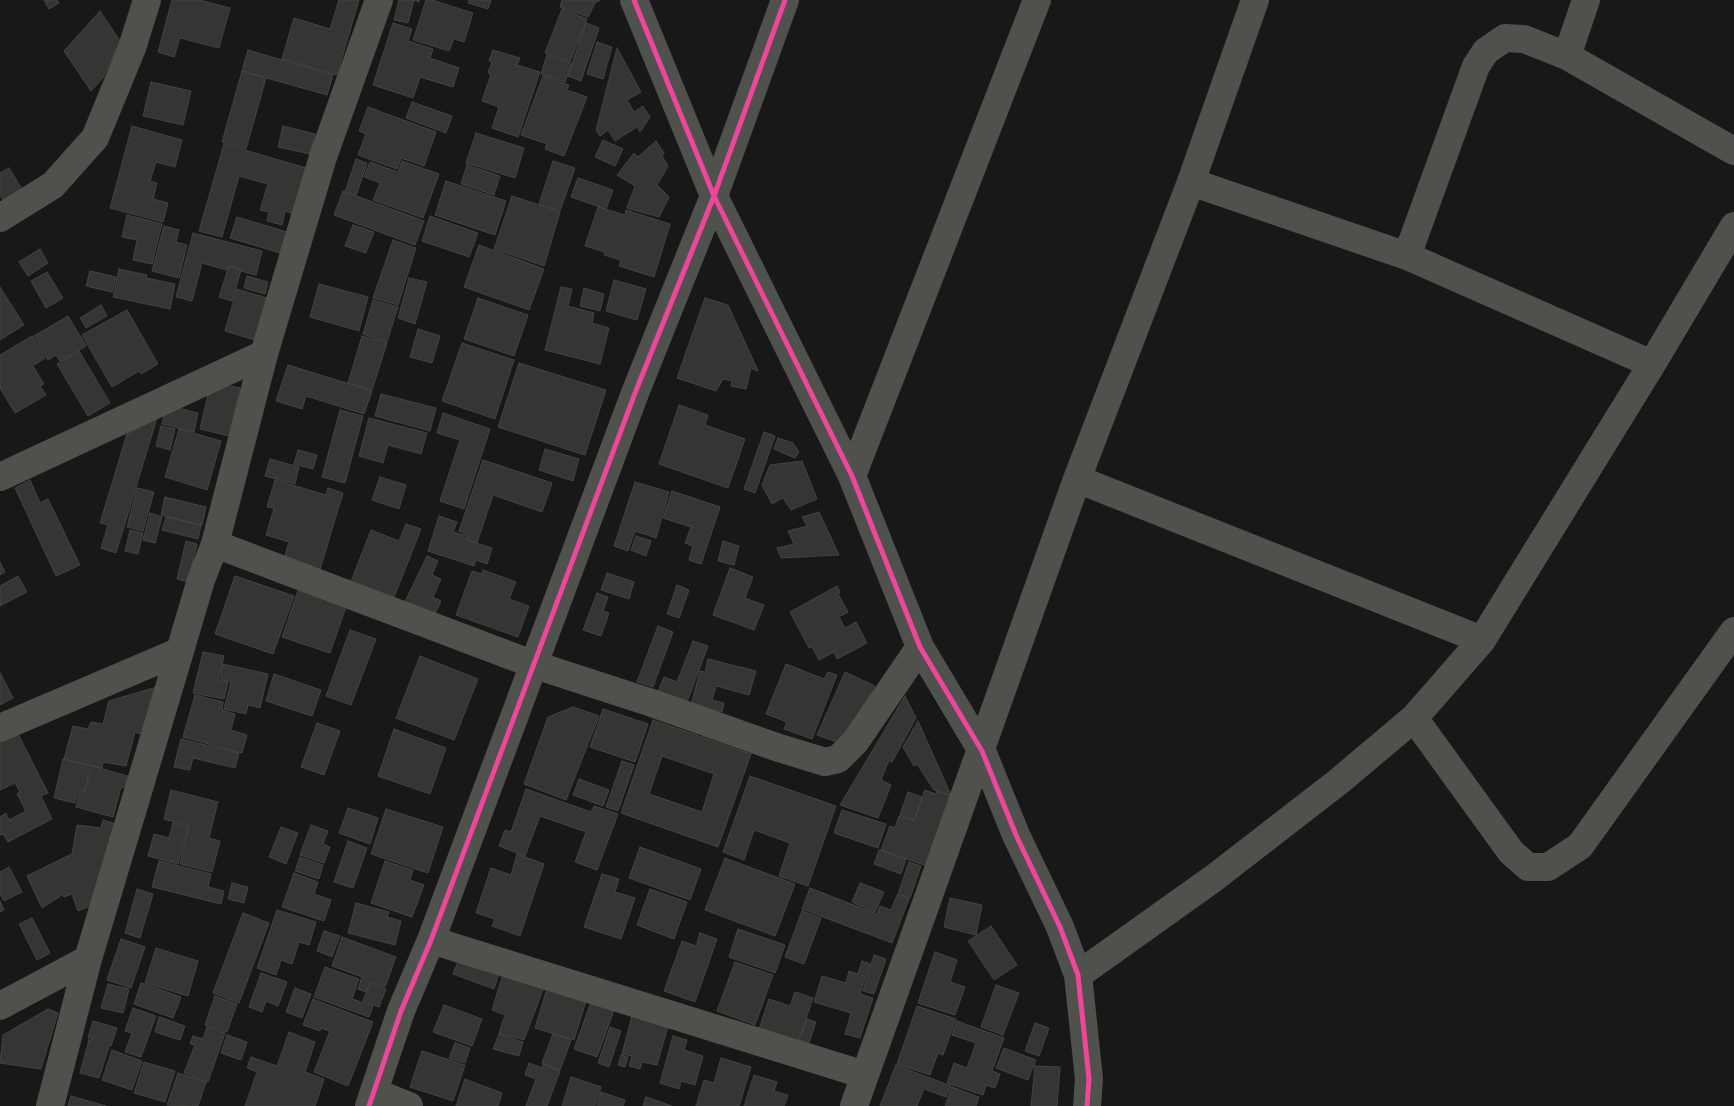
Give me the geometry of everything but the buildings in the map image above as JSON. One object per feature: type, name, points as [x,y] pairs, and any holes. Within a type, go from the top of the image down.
[{"type":"street","points":[[0,218],[53,185],[95,138],[132,48],[147,0]]},
{"type":"street","points":[[50,1106],[88,959],[180,651],[215,544],[264,354],[323,157],[379,0]]},
{"type":"street","points":[[634,0],[714,196],[852,476],[920,647],[982,751],[1016,835],[1060,927],[1078,975],[1089,1079],[1087,1106]]},
{"type":"street","points":[[409,1106],[372,1099],[401,1011],[432,940],[635,393],[714,196],[786,0]]},
{"type":"street","points":[[852,476],[1037,0]]},
{"type":"street","points":[[854,1106],[982,751],[1077,479],[1191,182],[1255,0]]},
{"type":"street","points":[[1567,56],[1586,0]]},
{"type":"street","points":[[1407,256],[1476,66],[1486,51],[1505,38],[1524,39],[1567,56],[1734,151]]},
{"type":"street","points":[[1191,182],[1407,256],[1652,364]]},
{"type":"street","points":[[1078,975],[1214,878],[1338,782],[1414,718],[1482,640],[1652,364],[1734,226]]},
{"type":"street","points":[[0,477],[264,354]]},
{"type":"street","points":[[1077,479],[1482,640]]},
{"type":"street","points":[[215,544],[535,665],[825,762],[838,759],[855,742],[920,647]]},
{"type":"street","points":[[1414,718],[1511,852],[1528,867],[1548,867],[1580,846],[1734,631]]},
{"type":"street","points":[[0,728],[180,651]]},
{"type":"street","points":[[432,940],[865,1075]]},
{"type":"street","points":[[0,1006],[88,959]]},
{"type":"cycle path","points":[[634,0],[714,196],[852,476],[920,647],[982,751],[1016,835],[1060,927],[1078,975],[1089,1079],[1087,1106]]},
{"type":"cycle path","points":[[369,1106],[401,1011],[431,940],[635,393],[714,196],[785,0]]}]
